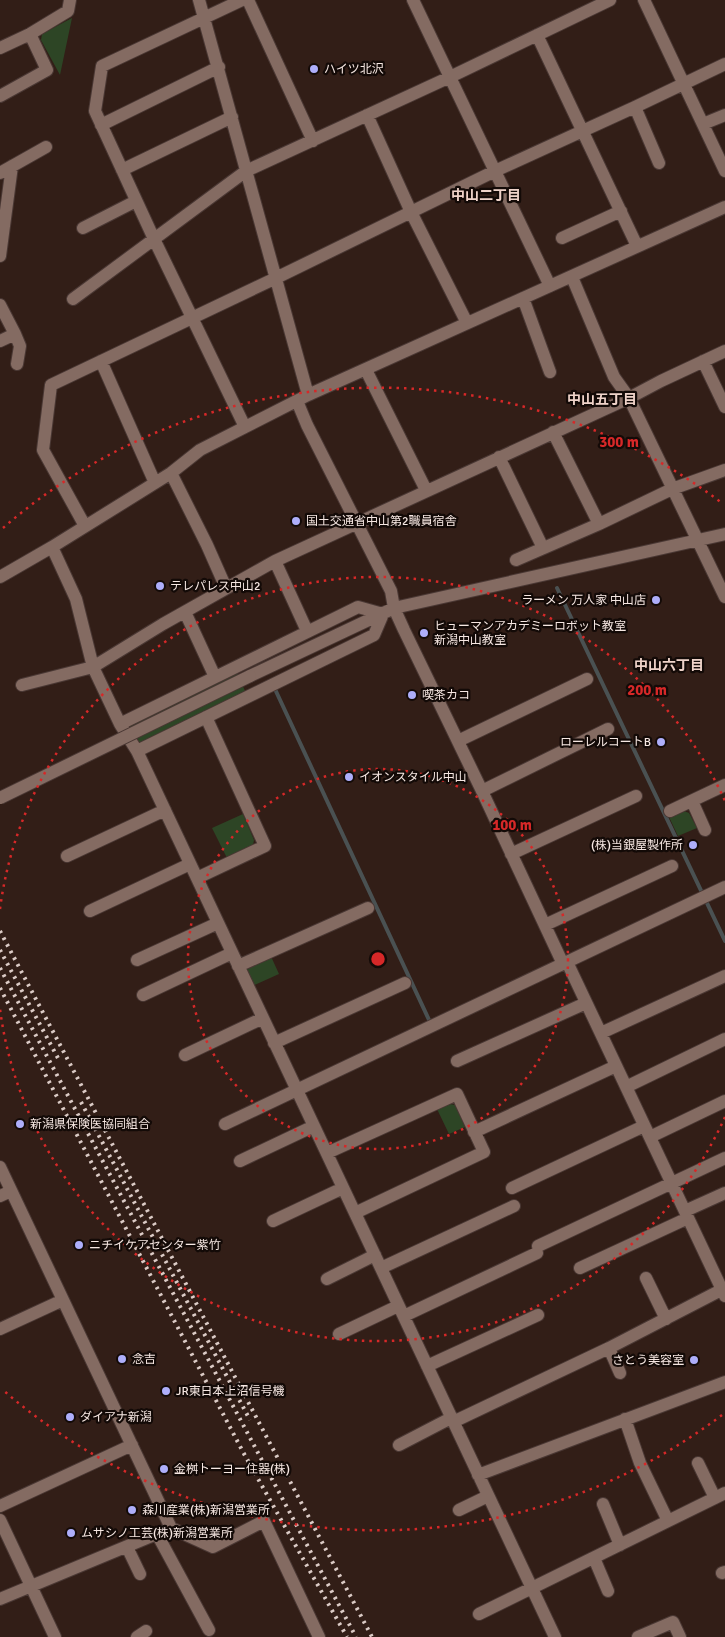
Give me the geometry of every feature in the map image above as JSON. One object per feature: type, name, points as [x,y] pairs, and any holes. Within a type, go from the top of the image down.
[{"type":"street","points":[[0,48],[30,34],[68,11],[70,0]]},
{"type":"street","points":[[137,751],[374,635],[389,611],[391,591],[307,426],[276,278],[199,0]]},
{"type":"street","points":[[242,0],[102,66],[95,111],[154,239],[245,427]]},
{"type":"street","points":[[248,0],[313,140]]},
{"type":"street","points":[[578,0],[584,12]]},
{"type":"street","points":[[73,299],[246,171],[450,77],[610,0]]},
{"type":"street","points":[[644,0],[725,171]]},
{"type":"street","points":[[415,1],[550,286]]},
{"type":"street","points":[[0,96],[47,70],[30,34]]},
{"type":"street","points":[[538,35],[637,246]]},
{"type":"street","points":[[85,526],[43,450],[51,385],[276,278],[495,170],[584,131],[725,64]]},
{"type":"street","points":[[101,125],[219,67]]},
{"type":"street","points":[[635,107],[659,163]]},
{"type":"street","points":[[367,115],[411,212],[467,323]]},
{"type":"street","points":[[703,124],[725,115]]},
{"type":"street","points":[[122,170],[232,117]]},
{"type":"street","points":[[0,173],[46,147]]},
{"type":"street","points":[[0,256],[12,166]]},
{"type":"street","points":[[82,228],[136,201]]},
{"type":"street","points":[[0,577],[171,473],[200,450],[245,427],[302,398],[725,207]]},
{"type":"street","points":[[562,238],[621,210]]},
{"type":"street","points":[[572,277],[614,377],[629,398],[725,597]]},
{"type":"street","points":[[523,298],[550,372]]},
{"type":"street","points":[[0,305],[20,346],[17,364]]},
{"type":"street","points":[[0,341],[15,334]]},
{"type":"street","points":[[22,685],[93,667],[184,612],[275,561],[629,398],[725,351]]},
{"type":"street","points":[[101,361],[155,483]]},
{"type":"street","points":[[703,361],[725,407]]},
{"type":"street","points":[[366,370],[426,490]]},
{"type":"street","points":[[553,432],[599,524]]},
{"type":"street","points":[[499,457],[543,548]]},
{"type":"street","points":[[516,560],[599,524],[672,489],[725,470]]},
{"type":"street","points":[[171,473],[208,545],[226,588]]},
{"type":"street","points":[[0,798],[250,676],[389,611],[725,534]]},
{"type":"street","points":[[52,547],[76,599],[93,667],[120,724],[137,751],[555,1637]]},
{"type":"street","points":[[275,561],[307,631]]},
{"type":"street","points":[[120,724],[358,607],[389,611]]},
{"type":"street","points":[[389,611],[458,741],[545,925],[601,1033],[686,1215],[724,1291],[609,1348],[399,1445]]},
{"type":"street","points":[[184,612],[215,677]]},
{"type":"street","points":[[235,667],[250,696]]},
{"type":"street","points":[[458,741],[587,680]]},
{"type":"street","points":[[197,878],[265,846],[206,717]]},
{"type":"street","points":[[482,791],[608,729]]},
{"type":"street","points":[[670,811],[725,785]]},
{"type":"street","points":[[511,854],[636,796]]},
{"type":"street","points":[[692,801],[705,830]]},
{"type":"street","points":[[67,856],[165,810]]},
{"type":"street","points":[[90,911],[190,864]]},
{"type":"street","points":[[545,925],[672,866]]},
{"type":"street","points":[[225,1124],[725,887]]},
{"type":"street","points":[[238,966],[368,908]]},
{"type":"street","points":[[138,960],[218,923]]},
{"type":"street","points":[[143,995],[232,953]]},
{"type":"street","points":[[601,1033],[725,976]]},
{"type":"street","points":[[274,1043],[405,983]]},
{"type":"street","points":[[457,1061],[586,1003]]},
{"type":"street","points":[[184,1055],[263,1018]]},
{"type":"street","points":[[626,1087],[725,1039]]},
{"type":"street","points":[[474,1132],[616,1066]]},
{"type":"street","points":[[327,1153],[457,1094],[484,1152],[355,1213]]},
{"type":"street","points":[[512,1188],[725,1101]]},
{"type":"street","points":[[240,1161],[314,1126]]},
{"type":"street","points":[[339,1334],[401,1311],[537,1250],[725,1158]]},
{"type":"street","points":[[0,1167],[6,1194],[63,1300],[171,1528],[213,1547],[264,1521],[319,1637]]},
{"type":"street","points":[[273,1221],[343,1188]]},
{"type":"street","points":[[580,1268],[686,1215],[725,1193]]},
{"type":"street","points":[[381,1268],[514,1206]]},
{"type":"street","points":[[327,1279],[375,1255]]},
{"type":"street","points":[[646,1278],[666,1319]]},
{"type":"street","points":[[0,1329],[63,1300]]},
{"type":"street","points":[[427,1366],[538,1315]]},
{"type":"street","points":[[609,1348],[620,1373]]},
{"type":"street","points":[[478,1475],[725,1382]]},
{"type":"street","points":[[625,1419],[640,1463],[668,1521]]},
{"type":"street","points":[[0,1506],[132,1445]]},
{"type":"street","points":[[479,1614],[720,1496],[698,1463]]},
{"type":"street","points":[[459,1510],[488,1496]]},
{"type":"street","points":[[603,1504],[620,1545]]},
{"type":"street","points":[[0,1520],[55,1637]]},
{"type":"street","points":[[0,1599],[171,1528]]},
{"type":"street","points":[[157,1534],[209,1630]]},
{"type":"street","points":[[127,1547],[140,1574]]},
{"type":"street","points":[[594,1558],[608,1592]]},
{"type":"street","points":[[638,1637],[673,1622],[680,1637]]},
{"type":"green space","points":[[72,18],[60,75],[41,40],[42,34]]},
{"type":"green space","points":[[236,670],[245,691],[136,745],[123,725]]},
{"type":"green space","points":[[684,811],[689,813],[697,828],[678,836],[669,817]]},
{"type":"green space","points":[[243,814],[254,840],[253,845],[227,858],[212,828]]},
{"type":"green space","points":[[269,952],[279,974],[248,988],[238,966]]},
{"type":"green space","points":[[450,1104],[455,1105],[465,1127],[449,1134],[437,1109]]},
{"type":"waterway","points":[[557,588],[725,941]]},
{"type":"waterway","points":[[274,687],[430,1022]]},
{"type":"railway","points":[[0,931],[372,1637]]},
{"type":"railway","points":[[0,950],[59,1060]]},
{"type":"railway","points":[[0,968],[356,1637]]},
{"type":"railway","points":[[0,988],[243,1452],[347,1637]]},
{"type":"railway","points":[[81,1102],[250,1420]]},
{"type":"place","name":"ハイツ北沢","points":[[314,69]]},
{"type":"place","name":"国土交通省中山第2職員宿舎","points":[[296,521]]},
{"type":"place","name":"テレパレス中山2","points":[[160,586]]},
{"type":"place","name":"ラーメン 万人家 中山店","points":[[656,600]]},
{"type":"place","name":"ヒューマンアカデミーロボット教室 新潟中山教室","points":[[424,633]]},
{"type":"place","name":"喫茶カコ","points":[[412,695]]},
{"type":"place","name":"ローレルコートB","points":[[661,742]]},
{"type":"place","name":"イオンスタイル中山","points":[[349,777]]},
{"type":"place","name":"(株)当銀屋製作所","points":[[693,845]]},
{"type":"place","name":"新潟県保険医協同組合","points":[[20,1124]]},
{"type":"place","name":"ニチイケアセンター紫竹","points":[[79,1245]]},
{"type":"place","name":"念吉","points":[[122,1359]]},
{"type":"place","name":"さとう美容室","points":[[694,1360]]},
{"type":"place","name":"JR東日本上沼信号機","points":[[166,1391]]},
{"type":"place","name":"ダイアナ新潟","points":[[70,1417]]},
{"type":"place","name":"金桝トーヨー住器(株)","points":[[164,1469]]},
{"type":"place","name":"森川産業(株)新潟営業所","points":[[132,1510]]},
{"type":"place","name":"ムサシノ工芸(株)新潟営業所","points":[[71,1533]]},
{"type":"district","name":"中山二丁目","points":[[486,195]]},
{"type":"district","name":"中山五丁目","points":[[602,399]]},
{"type":"district","name":"中山六丁目","points":[[669,665]]}]
